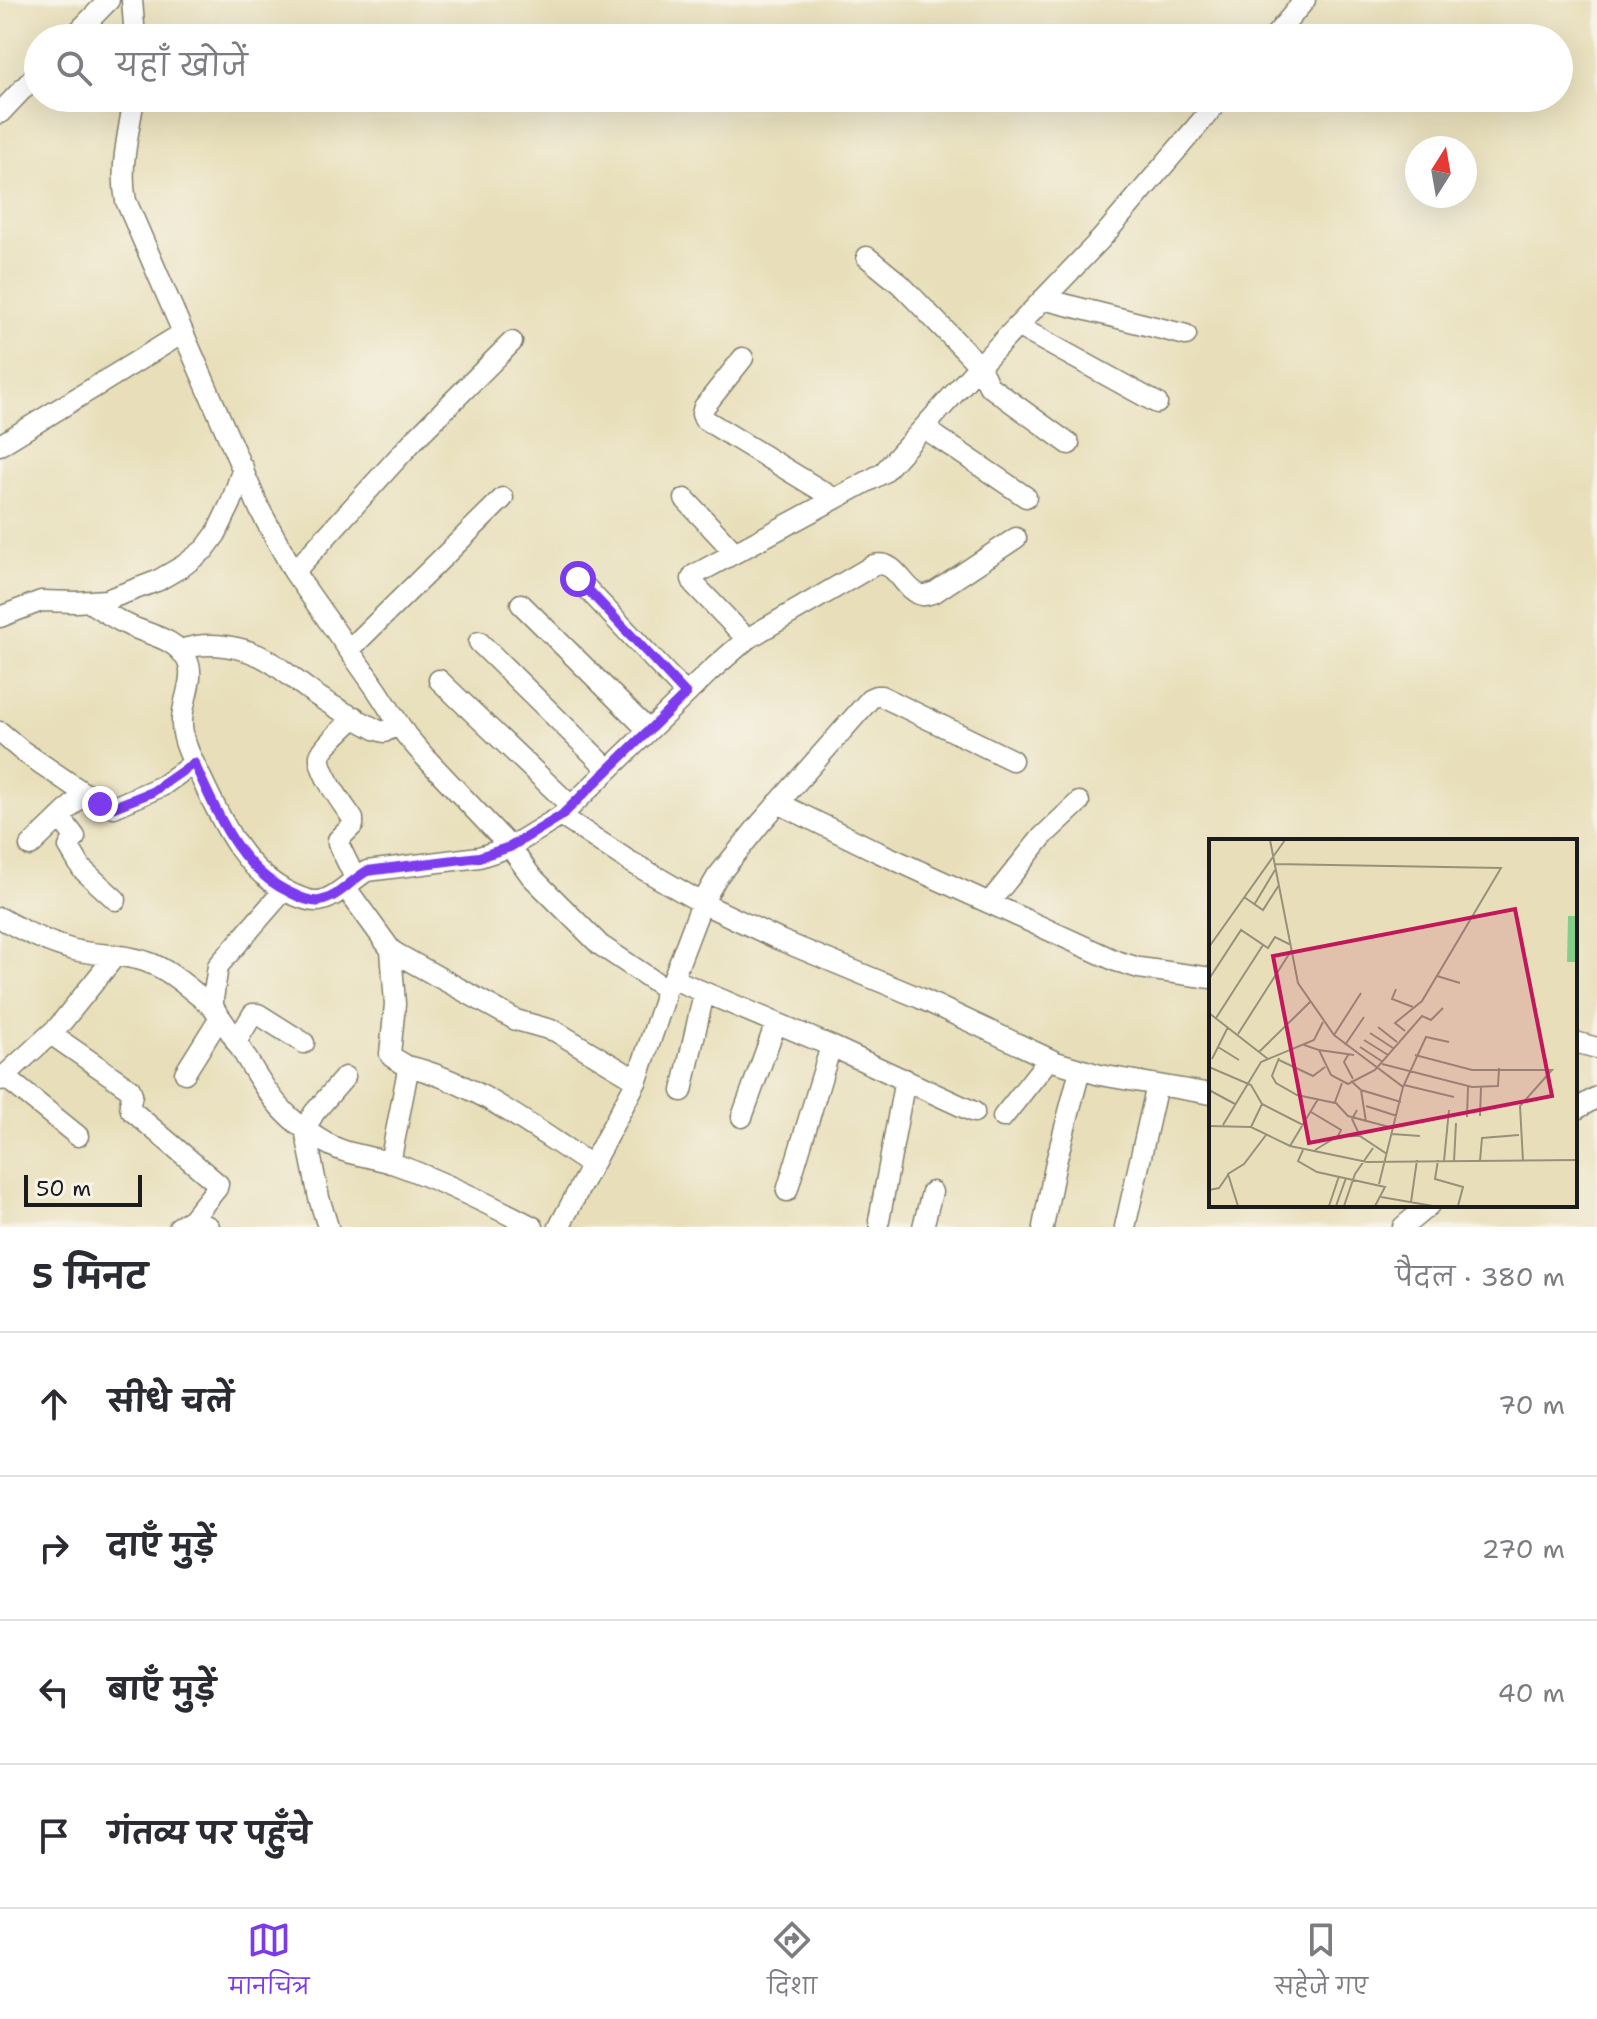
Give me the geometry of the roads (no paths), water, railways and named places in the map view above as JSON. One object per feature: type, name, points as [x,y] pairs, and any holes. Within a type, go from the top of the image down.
[{"type":"street","points":[[86,24],[109,0]]},
{"type":"street","points":[[132,0],[134,24]]},
{"type":"street","points":[[1285,24],[1305,0]]},
{"type":"street","points":[[0,113],[24,88]]},
{"type":"street","points":[[132,112],[123,171],[126,201],[260,510],[294,572],[425,757],[510,847],[531,876],[600,945],[660,985],[704,993],[831,1046],[974,1112]]},
{"type":"street","points":[[747,639],[694,584],[694,575],[883,473],[979,366],[1101,239],[1209,112]]},
{"type":"street","points":[[867,257],[900,284],[979,366],[985,380],[995,391],[1069,444]]},
{"type":"street","points":[[1043,299],[1186,335]]},
{"type":"street","points":[[1017,326],[1157,403]]},
{"type":"street","points":[[0,445],[183,333]]},
{"type":"street","points":[[294,572],[414,440],[512,342]]},
{"type":"street","points":[[743,358],[702,410],[704,419],[835,499]]},
{"type":"street","points":[[924,428],[1026,497]]},
{"type":"street","points":[[0,617],[41,601],[106,600],[157,581],[183,566],[205,549],[216,534],[243,468]]},
{"type":"street","points":[[349,650],[503,498]]},
{"type":"street","points":[[685,499],[735,553]]},
{"type":"street","points":[[89,602],[125,624],[171,642],[181,650],[191,668],[182,725],[194,763],[233,841],[256,869],[284,890],[319,901],[367,871],[479,857],[510,847],[566,811],[747,639],[874,565],[887,565],[916,593],[923,595],[935,592],[1016,538]]},
{"type":"street","points":[[578,579],[686,694]]},
{"type":"street","points":[[521,604],[648,730]]},
{"type":"street","points":[[479,642],[608,769]]},
{"type":"street","points":[[181,650],[208,645],[263,657],[326,702],[381,731],[399,724]]},
{"type":"street","points":[[439,680],[566,811],[629,861],[702,903],[780,940],[920,998],[1049,1059],[1100,1075],[1209,1094]]},
{"type":"street","points":[[559,1227],[637,1080],[669,985],[702,903],[717,877],[862,708],[876,696],[881,696],[1012,760]]},
{"type":"street","points":[[355,717],[322,751],[320,759],[328,781],[353,819],[353,825],[338,840],[350,883],[391,950],[395,1004],[390,1054],[407,1066],[434,1074],[522,1119],[591,1165]]},
{"type":"street","points":[[0,732],[100,804],[114,807],[162,786],[194,763]]},
{"type":"street","points":[[30,846],[85,793]]},
{"type":"street","points":[[989,903],[1042,837],[1079,802]]},
{"type":"street","points":[[778,803],[1126,965],[1209,978]]},
{"type":"street","points":[[60,817],[75,837],[69,847],[82,869],[116,900]]},
{"type":"street","points":[[185,1073],[216,1012],[213,999],[218,966],[284,890]]},
{"type":"street","points":[[0,918],[27,933],[73,950],[116,955],[162,968],[216,1012],[277,1105],[305,1129],[332,1147],[390,1163],[493,1206],[533,1227]]},
{"type":"street","points":[[391,950],[516,1020],[555,1031],[637,1080]]},
{"type":"street","points":[[78,1136],[2,1078],[51,1034],[116,955]]},
{"type":"street","points":[[682,1091],[704,993]]},
{"type":"street","points":[[236,1042],[253,1014],[258,1014],[304,1043]]},
{"type":"street","points":[[742,1117],[776,1023]]},
{"type":"street","points":[[51,1034],[130,1089],[131,1110],[218,1184],[193,1224]]},
{"type":"street","points":[[1577,1043],[1597,1048]]},
{"type":"street","points":[[787,1191],[831,1046]]},
{"type":"street","points":[[1003,1117],[1049,1059]]},
{"type":"street","points":[[390,1163],[407,1066]]},
{"type":"street","points":[[1043,1227],[1080,1070]]},
{"type":"street","points":[[328,1227],[305,1129],[314,1113],[345,1077]]},
{"type":"street","points":[[879,1221],[905,1079]]},
{"type":"street","points":[[1125,1227],[1157,1085]]},
{"type":"street","points":[[1577,1109],[1597,1097]]},
{"type":"street","points":[[923,1227],[932,1192]]},
{"type":"street","points":[[1403,1227],[1427,1207]]}]
